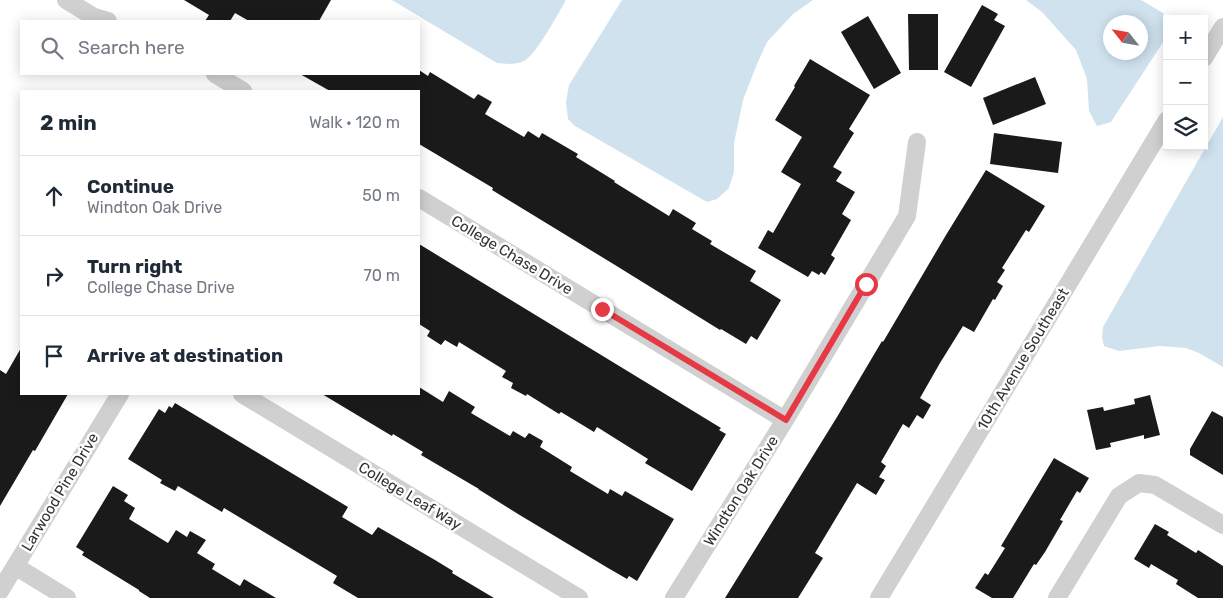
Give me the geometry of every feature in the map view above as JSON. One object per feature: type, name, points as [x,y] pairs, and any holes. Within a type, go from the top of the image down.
[{"type":"street","points":[[66,0],[94,17],[104,20]]},
{"type":"street","points":[[1208,51],[1223,27]]},
{"type":"street","points":[[217,75],[241,90]]},
{"type":"street","name":"10th Avenue Southeast","points":[[878,598],[1163,127]]},
{"type":"street","name":"Windton Oak Drive","points":[[674,598],[786,420],[907,216],[917,142]]},
{"type":"street","name":"College Chase Drive","points":[[420,199],[786,420]]},
{"type":"street","name":"Larwood Pine Drive","points":[[0,591],[119,395]]},
{"type":"street","name":"College Leaf Way","points":[[244,395],[579,598]]},
{"type":"street","points":[[1057,598],[1119,496],[1139,483],[1155,485],[1223,526]]},
{"type":"street","points":[[15,566],[67,598]]},
{"type":"water","points":[[392,0],[566,0],[546,34],[529,57],[524,61],[511,64],[497,63]]},
{"type":"water","points":[[622,0],[813,0],[793,14],[767,42],[743,100],[734,143],[734,172],[729,188],[717,199],[707,202],[575,126],[568,119],[566,102],[569,85]]},
{"type":"water","points":[[1026,0],[1141,0],[1164,15],[1163,42],[1111,122],[1097,126],[1089,111],[1087,79],[1076,50],[1042,12]]},
{"type":"water","points":[[1223,117],[1223,367],[1186,348],[1160,346],[1119,351],[1104,346],[1102,337],[1103,327],[1204,150],[1208,150],[1208,143]]},
{"type":"building","points":[[184,0],[331,0],[320,20],[247,20],[235,13],[231,20],[206,20],[209,15]]},
{"type":"building","points":[[982,5],[998,14],[994,20],[1005,26],[971,87],[944,72]]},
{"type":"building","points":[[908,14],[938,14],[938,70],[909,70]]},
{"type":"building","points":[[868,16],[901,73],[874,89],[841,32]]},
{"type":"building","points":[[810,59],[870,95],[849,129],[854,133],[833,167],[842,172],[836,181],[855,192],[842,214],[851,220],[831,255],[835,258],[825,275],[821,272],[819,275],[812,271],[808,277],[758,248],[768,230],[773,233],[801,184],[781,172],[802,137],[775,120]]},
{"type":"building","points":[[420,71],[428,76],[430,72],[474,99],[478,94],[492,102],[485,114],[524,137],[528,131],[539,138],[542,133],[578,154],[576,157],[669,216],[673,209],[696,223],[692,229],[712,241],[710,244],[756,271],[750,281],[781,300],[757,340],[751,336],[746,344],[720,330],[420,145],[420,90],[328,90],[302,75],[420,75]]},
{"type":"building","points":[[1035,77],[1046,104],[993,125],[983,98]]},
{"type":"building","points":[[994,133],[1062,142],[1058,173],[990,164]]},
{"type":"building","points":[[986,170],[1045,206],[1029,232],[1026,230],[1002,268],[1005,270],[997,282],[1003,286],[995,300],[993,299],[974,332],[963,326],[940,363],[920,398],[931,405],[923,419],[917,415],[909,428],[903,424],[881,462],[886,466],[879,477],[885,480],[876,495],[857,483],[815,553],[823,558],[798,598],[725,598],[883,342]]},
{"type":"building","points":[[420,245],[721,428],[719,430],[726,434],[692,491],[645,463],[648,459],[597,427],[594,432],[561,412],[559,414],[527,394],[526,396],[511,388],[513,383],[502,377],[506,371],[459,342],[457,347],[445,340],[441,345],[427,336],[430,331],[420,325]]},
{"type":"building","points":[[20,350],[20,395],[67,395],[0,506],[0,370],[6,374]]},
{"type":"building","points":[[420,388],[443,402],[449,391],[475,407],[471,413],[510,436],[513,431],[525,438],[529,433],[543,441],[540,447],[572,467],[570,471],[608,494],[610,489],[622,496],[625,491],[674,519],[637,581],[629,576],[627,579],[421,455],[423,452],[393,434],[392,436],[324,395],[420,395]]},
{"type":"building","points":[[1150,395],[1160,435],[1144,439],[1144,435],[1110,443],[1111,447],[1096,450],[1087,410],[1103,407],[1104,411],[1135,404],[1134,399]]},
{"type":"building","points":[[175,403],[348,507],[342,517],[372,535],[378,527],[453,571],[452,573],[494,598],[358,598],[333,583],[337,576],[224,508],[222,512],[178,486],[175,491],[160,483],[162,480],[128,459],[159,409],[165,413],[169,406],[172,408]]},
{"type":"building","points":[[1212,411],[1223,417],[1223,475],[1190,455],[1190,449]]},
{"type":"building","points":[[1054,458],[1089,478],[1080,493],[1077,491],[1060,520],[1063,521],[1045,552],[1036,565],[1034,564],[1013,598],[992,598],[975,588],[985,573],[988,575],[1005,548],[1001,546]]},
{"type":"building","points":[[113,486],[128,495],[124,501],[135,508],[129,519],[168,543],[176,530],[187,537],[190,531],[206,540],[197,553],[215,564],[212,569],[240,586],[244,579],[276,598],[150,598],[82,555],[84,552],[76,547]]},
{"type":"building","points":[[1155,524],[1169,532],[1167,535],[1196,553],[1198,550],[1223,566],[1223,598],[1198,598],[1176,584],[1178,580],[1151,564],[1149,568],[1134,559]]},
{"type":"route","points":[[602,309],[786,420],[866,284]]}]
